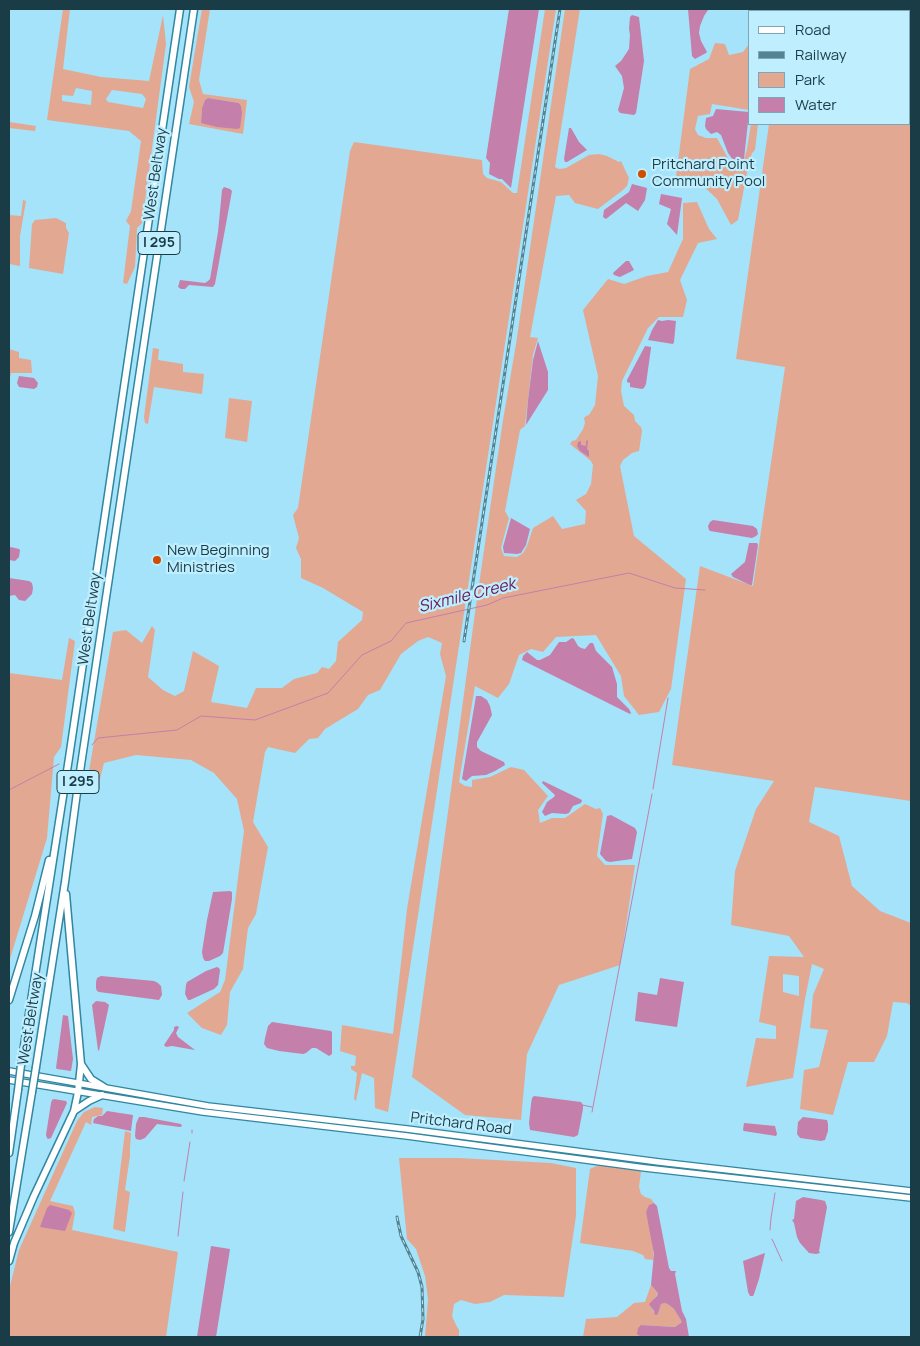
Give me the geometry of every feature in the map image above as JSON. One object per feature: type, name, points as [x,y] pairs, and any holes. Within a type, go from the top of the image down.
[{"type":"highway","name":"West Beltway","points":[[9,1153],[180,9]]},
{"type":"highway","name":"West Beltway","points":[[9,1232],[65,882],[123,477],[194,9]]},
{"type":"highway","points":[[9,1000],[41,896],[59,823]]},
{"type":"highway","points":[[9,1261],[14,1243],[34,1196],[74,1111],[78,1092],[81,1064],[65,882]]},
{"type":"highway","points":[[81,1064],[91,1079],[104,1087]]},
{"type":"highway","points":[[74,1111],[88,1101],[102,1095]]},
{"type":"main road","name":"Pritchard Road","points":[[9,1071],[208,1106],[377,1126],[407,1133],[645,1168],[911,1198]]},
{"type":"main road","name":"Pritchard Road","points":[[9,1080],[203,1112],[376,1133],[407,1133],[911,1191]]},
{"type":"green space","points":[[63,9],[70,9],[63,69],[101,77],[149,81],[163,15],[166,44],[142,223],[137,228],[135,267],[127,284],[123,283],[130,226],[126,221],[131,211],[141,141],[129,131],[47,120]],"holes":[[[76,88],[92,91],[91,105],[62,101],[62,95],[73,96]],[[112,90],[142,94],[146,99],[143,108],[108,102],[106,99]]]},
{"type":"green space","points":[[202,9],[210,9],[199,80],[203,94],[247,100],[243,134],[189,124],[194,102],[189,87]],"holes":[[[208,98],[239,103],[241,106],[201,123],[202,108],[205,100]]]},
{"type":"green space","points":[[545,9],[556,9],[388,1112],[375,1108],[374,1078],[362,1073],[356,1101],[354,1099],[357,1073],[351,1069],[351,1066],[355,1066],[356,1056],[340,1051],[342,1025],[393,1034],[407,909],[446,676],[440,654],[442,643],[428,637],[418,641],[401,654],[380,690],[368,695],[358,709],[325,729],[318,738],[309,739],[295,753],[268,747],[265,752],[253,822],[268,847],[256,914],[248,928],[243,969],[230,992],[227,1025],[221,1035],[202,1028],[187,1013],[220,992],[225,980],[244,831],[237,799],[214,773],[191,760],[136,755],[104,763],[96,794],[85,794],[113,632],[126,630],[142,643],[152,626],[155,630],[148,677],[163,690],[175,696],[184,691],[193,651],[219,666],[211,702],[247,708],[256,688],[282,688],[294,679],[317,673],[322,667],[329,669],[336,661],[338,642],[362,620],[363,612],[323,588],[301,578],[301,559],[296,548],[299,538],[293,515],[298,508],[350,151],[354,142],[482,160],[483,174],[487,178],[501,182],[513,193],[517,193]]},
{"type":"green space","points":[[565,9],[580,9],[555,167],[559,169],[566,168],[589,155],[599,154],[619,162],[621,161],[629,178],[627,186],[623,190],[598,209],[575,203],[569,195],[556,196],[530,337],[538,338],[533,355],[525,426],[520,430],[505,511],[509,518],[501,548],[504,556],[517,557],[523,553],[533,528],[553,516],[562,529],[585,524],[586,511],[576,500],[586,494],[591,484],[593,465],[591,461],[570,444],[576,440],[583,429],[584,418],[589,415],[595,405],[598,376],[583,310],[608,279],[624,284],[647,276],[668,272],[683,239],[683,203],[697,202],[709,229],[717,239],[698,243],[680,280],[687,300],[683,317],[659,317],[648,328],[622,381],[621,391],[624,406],[634,415],[635,421],[642,431],[639,451],[632,453],[623,460],[620,466],[634,536],[686,579],[671,689],[659,712],[639,715],[624,696],[621,676],[596,635],[556,637],[543,652],[531,649],[519,655],[509,684],[498,698],[475,686],[459,782],[465,786],[472,787],[472,780],[490,777],[511,767],[524,770],[548,796],[538,810],[540,823],[552,818],[565,818],[585,804],[596,809],[600,808],[603,814],[597,856],[605,865],[635,865],[620,965],[559,985],[527,1054],[521,1120],[465,1115],[412,1077],[477,598]]},
{"type":"green space","points":[[770,9],[911,9],[911,801],[815,787],[809,822],[839,836],[852,886],[880,911],[911,923],[911,1006],[907,1003],[893,1002],[887,1036],[874,1062],[848,1062],[833,1115],[800,1109],[804,1070],[819,1067],[828,1030],[810,1028],[813,995],[824,969],[812,964],[793,1078],[746,1087],[756,1038],[776,1039],[776,1026],[759,1022],[769,956],[804,957],[789,936],[731,925],[735,871],[756,809],[774,781],[672,765],[700,566],[753,586],[785,367],[736,359],[769,125],[910,125],[910,10]],"holes":[[[783,974],[799,976],[799,996],[783,992]]]},
{"type":"green space","points":[[715,43],[725,44],[729,55],[743,52],[748,45],[748,110],[712,104],[710,114],[698,116],[695,129],[698,135],[706,138],[717,138],[730,162],[735,164],[743,163],[751,125],[758,125],[755,150],[752,153],[748,167],[738,220],[731,225],[717,199],[699,182],[676,177],[690,69],[709,59]]},
{"type":"green space","points":[[9,122],[36,126],[35,131],[9,128]]},
{"type":"green space","points":[[23,200],[26,201],[20,236],[20,266],[9,264],[9,215],[21,216]]},
{"type":"green space","points":[[56,218],[66,223],[69,233],[63,274],[29,268],[32,224],[35,220]]},
{"type":"green space","points":[[153,348],[159,349],[158,360],[183,364],[183,372],[204,374],[202,394],[154,387],[148,424],[145,423],[144,417]]},
{"type":"green space","points":[[9,349],[19,352],[19,358],[31,360],[32,373],[11,373],[9,383]]},
{"type":"green space","points":[[229,398],[252,401],[247,442],[225,438]]},
{"type":"green space","points":[[69,638],[75,641],[61,747],[54,757],[47,838],[9,962],[9,673],[62,680]]},
{"type":"green space","points":[[95,1107],[103,1108],[102,1115],[92,1117],[91,1125],[86,1122],[50,1201],[73,1206],[75,1213],[72,1230],[178,1252],[166,1337],[9,1337],[9,1290],[19,1250],[77,1121],[84,1112]]},
{"type":"green space","points":[[125,1131],[131,1133],[125,1190],[130,1192],[125,1232],[113,1229]]},
{"type":"green space","points":[[399,1158],[458,1158],[551,1163],[576,1168],[576,1216],[564,1297],[504,1295],[490,1302],[475,1304],[461,1300],[454,1304],[452,1316],[459,1330],[459,1337],[425,1337],[428,1299],[425,1276],[416,1249],[407,1239]]},
{"type":"green space","points":[[599,1165],[640,1170],[639,1187],[641,1194],[651,1199],[654,1203],[651,1204],[646,1212],[652,1238],[654,1260],[645,1259],[643,1255],[633,1251],[580,1243],[590,1169]]},
{"type":"green space","points":[[651,1285],[658,1293],[650,1306],[654,1312],[658,1314],[661,1304],[665,1303],[674,1309],[682,1322],[675,1327],[641,1325],[639,1336],[641,1337],[583,1337],[586,1319],[617,1317],[634,1303],[645,1302]]},
{"type":"water","points":[[509,9],[539,9],[511,188],[502,179],[489,174],[490,163],[486,158]]},
{"type":"water","points":[[688,9],[708,9],[700,26],[699,33],[707,52],[695,59],[692,56]]},
{"type":"water","points":[[632,15],[639,17],[644,61],[636,113],[634,115],[620,113],[618,110],[624,88],[622,76],[615,66],[629,49],[630,17]]},
{"type":"water","points":[[208,98],[239,103],[242,113],[240,128],[217,127],[201,123],[202,108],[205,100]]},
{"type":"water","points":[[716,109],[748,112],[744,159],[742,162],[733,160],[721,135],[717,132],[711,134],[706,129],[706,118],[713,116]]},
{"type":"water","points":[[569,128],[571,128],[579,142],[587,150],[565,162],[564,159]]},
{"type":"water","points":[[632,184],[647,188],[645,200],[638,211],[626,203],[606,219],[603,217],[604,210],[629,192]]},
{"type":"water","points":[[224,187],[232,191],[215,284],[213,287],[189,285],[185,289],[181,289],[178,287],[180,280],[205,283],[210,279],[218,232],[222,190]]},
{"type":"water","points":[[661,194],[682,198],[677,235],[667,224],[671,209],[659,204]]},
{"type":"water","points":[[626,261],[629,261],[634,270],[620,277],[614,275],[613,273]]},
{"type":"water","points":[[658,320],[676,321],[673,344],[648,340]]},
{"type":"water","points":[[538,341],[548,372],[548,390],[526,425],[533,360]]},
{"type":"water","points":[[645,346],[651,347],[646,384],[642,389],[630,387],[630,383],[627,380]]},
{"type":"water","points":[[19,376],[34,378],[38,383],[37,387],[34,389],[19,387],[17,383]]},
{"type":"water","points":[[588,440],[587,449],[589,457],[580,451],[577,446],[578,442],[581,441],[581,445],[586,446],[586,441]]},
{"type":"water","points":[[511,518],[530,529],[526,545],[521,553],[517,554],[504,553],[503,547]]},
{"type":"water","points":[[713,520],[753,526],[757,529],[758,534],[752,538],[710,531],[708,526]]},
{"type":"water","points":[[749,543],[757,543],[758,545],[752,585],[733,577],[731,574],[745,562]]},
{"type":"water","points":[[9,548],[20,550],[19,557],[15,561],[9,560]]},
{"type":"water","points":[[9,578],[32,583],[32,594],[25,601],[19,600],[15,595],[9,596]]},
{"type":"water","points":[[572,638],[578,646],[585,649],[590,643],[593,643],[596,651],[612,667],[617,684],[617,697],[629,709],[630,714],[522,660],[527,652],[537,660],[540,660],[550,655],[559,642],[566,642]]},
{"type":"water","points":[[476,696],[481,696],[487,700],[492,715],[477,742],[477,747],[481,751],[504,762],[505,765],[486,775],[472,776],[466,781],[462,779]]},
{"type":"water","points":[[543,781],[582,800],[581,803],[573,806],[569,813],[552,813],[545,816],[542,812],[547,802],[555,795],[542,783]]},
{"type":"water","points":[[611,815],[635,828],[637,832],[632,859],[610,862],[606,861],[600,854],[607,816]]},
{"type":"water","points":[[213,892],[232,892],[232,899],[223,953],[209,961],[205,961],[202,952]]},
{"type":"water","points":[[217,967],[220,970],[218,985],[214,989],[188,1000],[185,994],[187,982]]},
{"type":"water","points":[[101,976],[154,981],[161,986],[162,995],[159,1000],[99,992],[96,988],[96,982],[97,978]]},
{"type":"water","points":[[660,978],[684,982],[677,1027],[635,1021],[638,992],[657,995]]},
{"type":"water","points":[[96,1001],[105,1002],[109,1005],[99,1051],[92,1005]]},
{"type":"water","points":[[63,1015],[68,1016],[73,1059],[71,1071],[56,1068]]},
{"type":"water","points":[[272,1022],[331,1031],[332,1054],[329,1056],[316,1048],[312,1048],[303,1054],[267,1048],[264,1044],[265,1038],[268,1026]]},
{"type":"water","points":[[174,1027],[179,1027],[176,1033],[178,1037],[195,1050],[172,1046],[166,1047],[164,1045]]},
{"type":"water","points":[[534,1096],[581,1102],[583,1109],[578,1135],[574,1137],[530,1130],[531,1104]]},
{"type":"water","points":[[54,1099],[66,1101],[67,1103],[51,1138],[48,1139],[46,1135],[51,1103]]},
{"type":"water","points":[[107,1111],[133,1115],[131,1131],[93,1123],[94,1119],[102,1116]]},
{"type":"water","points":[[139,1117],[181,1124],[182,1126],[157,1124],[145,1138],[140,1140],[136,1139],[135,1136]]},
{"type":"water","points":[[803,1117],[827,1120],[828,1131],[825,1140],[800,1138],[797,1134],[798,1122]]},
{"type":"water","points":[[744,1123],[775,1126],[777,1134],[776,1136],[744,1131]]},
{"type":"water","points":[[803,1197],[825,1201],[827,1207],[820,1253],[809,1253],[797,1237],[792,1220],[794,1219],[796,1201]]},
{"type":"water","points":[[654,1203],[657,1206],[669,1268],[671,1271],[676,1271],[682,1311],[686,1319],[689,1337],[641,1337],[637,1334],[638,1328],[641,1325],[675,1327],[682,1322],[674,1309],[669,1305],[661,1304],[658,1314],[655,1315],[649,1304],[658,1293],[651,1285],[654,1254],[646,1212],[649,1205]]},
{"type":"water","points":[[50,1205],[69,1210],[72,1213],[65,1231],[40,1227]]},
{"type":"water","points":[[211,1246],[230,1249],[216,1337],[197,1337]]},
{"type":"water","points":[[765,1253],[754,1294],[750,1296],[743,1261]]},
{"type":"waterway","name":"Sixmile Creek","points":[[92,745],[98,738],[177,730],[201,716],[255,720],[328,693],[362,655],[391,641],[406,623],[487,605],[503,598],[629,573],[675,588],[705,590]]},
{"type":"waterway","points":[[653,789],[668,698]]},
{"type":"waterway","name":"Sixmile Creek","points":[[9,790],[59,764]]},
{"type":"waterway","points":[[592,1112],[652,794]]},
{"type":"waterway","points":[[582,1105],[592,1107]]},
{"type":"waterway","points":[[184,1181],[190,1142]]},
{"type":"waterway","points":[[178,1236],[183,1192]]},
{"type":"waterway","points":[[770,1230],[775,1193]]},
{"type":"waterway","points":[[772,1239],[782,1261]]},
{"type":"railway","points":[[464,641],[560,9]]},
{"type":"railway","points":[[397,1217],[401,1236],[418,1272],[422,1287],[423,1319],[420,1337]]},
{"type":"place","name":"Pritchard Point Community Pool","points":[[642,174]]},
{"type":"place","name":"New Beginning Ministries","points":[[157,560]]}]
